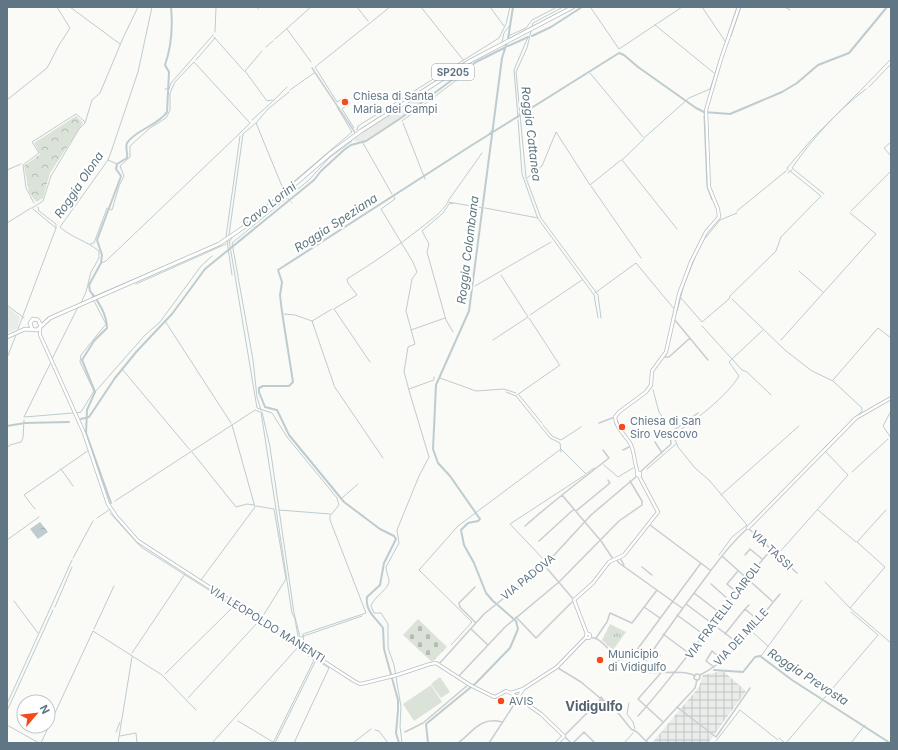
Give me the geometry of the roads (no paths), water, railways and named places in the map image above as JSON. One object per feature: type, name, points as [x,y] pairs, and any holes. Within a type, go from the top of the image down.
[{"type":"main road","name":"SP205","points":[[25,329],[33,319],[38,320],[50,318],[197,256],[227,239],[250,223],[356,134],[470,62],[573,7]]},
{"type":"main road","name":"SP205","points":[[7,337],[25,329],[40,327],[50,318]]},
{"type":"main road","points":[[38,320],[40,327]]},
{"type":"main road","points":[[30,323],[33,329]]},
{"type":"street","points":[[599,423],[615,417],[619,412],[649,388],[652,371],[664,357],[679,294],[694,256],[706,232],[719,217],[718,209],[708,187],[706,112],[721,59],[739,7]]},
{"type":"street","points":[[312,68],[356,134]]},
{"type":"street","points":[[674,319],[708,360]]},
{"type":"street","points":[[40,327],[40,335]]},
{"type":"street","points":[[33,329],[40,335]]},
{"type":"street","name":"VIA LEOPOLDO MANENTI","points":[[40,335],[84,433],[108,504],[116,516],[138,541],[360,684],[397,676],[430,664],[439,664]]},
{"type":"street","points":[[664,357],[669,357],[690,338]]},
{"type":"street","points":[[640,671],[663,634],[722,556],[864,412],[891,398]]},
{"type":"street","points":[[655,442],[662,452],[671,444],[670,433],[698,413]]},
{"type":"street","points":[[516,618],[534,637],[537,638],[574,600],[590,586],[608,562],[624,555],[650,525],[658,512],[638,474],[631,446],[618,427],[615,417]]},
{"type":"street","points":[[623,450],[631,446]]},
{"type":"street","points":[[525,526],[609,458],[603,450]]},
{"type":"street","name":"VIA PADOVA","points":[[439,664],[497,602],[545,565],[585,521],[662,452]]},
{"type":"street","points":[[576,511],[610,483],[608,480]]},
{"type":"street","points":[[458,677],[512,621],[560,582],[619,521],[643,503],[630,481]]},
{"type":"street","points":[[562,495],[625,567],[682,608]]},
{"type":"street","points":[[539,541],[574,509]]},
{"type":"street","points":[[650,525],[710,570]]},
{"type":"street","name":"VIA TASSI","points":[[748,528],[796,573]]},
{"type":"street","points":[[745,555],[750,549],[762,560]]},
{"type":"street","name":"VIA FRATELLI CAIROLI","points":[[638,716],[676,673],[711,623],[746,578],[771,550]]},
{"type":"street","points":[[623,563],[624,555]]},
{"type":"street","points":[[722,556],[773,602]]},
{"type":"street","points":[[616,558],[623,563],[625,567]]},
{"type":"street","points":[[625,666],[701,563]]},
{"type":"street","points":[[545,565],[574,600],[588,636]]},
{"type":"street","points":[[642,567],[652,575]]},
{"type":"street","points":[[736,592],[727,584],[738,571]]},
{"type":"street","points":[[711,584],[729,600]]},
{"type":"street","points":[[475,587],[459,603],[460,607],[476,623]]},
{"type":"street","points":[[596,638],[607,622],[610,613],[632,623],[657,590]]},
{"type":"street","points":[[694,593],[720,613]]},
{"type":"street","name":"VIA DEI MILLE","points":[[700,675],[714,667],[738,643],[780,594]]},
{"type":"street","points":[[686,604],[738,643]]},
{"type":"street","points":[[725,634],[749,605]]},
{"type":"street","points":[[644,607],[660,618]]},
{"type":"street","points":[[745,610],[758,620]]},
{"type":"street","points":[[677,615],[703,634]]},
{"type":"street","points":[[471,629],[488,645]]},
{"type":"street","points":[[663,634],[690,654]]},
{"type":"street","points":[[588,636],[596,638],[625,666],[640,671],[660,674],[686,673],[695,676],[700,675]]},
{"type":"street","points":[[511,693],[523,689],[557,667],[588,636]]},
{"type":"street","points":[[652,651],[660,655]]},
{"type":"street","points":[[714,667],[706,661],[712,651],[722,659]]},
{"type":"street","points":[[439,664],[471,685],[494,697],[504,691],[511,693],[517,699],[541,714],[572,743],[584,732],[595,743]]},
{"type":"street","points":[[557,667],[581,682],[600,699],[615,708],[631,729],[637,732],[648,743]]},
{"type":"street","points":[[660,674],[638,700],[664,722]]},
{"type":"street","points":[[646,741],[695,688],[700,675]]},
{"type":"street","points":[[695,676],[697,680]]},
{"type":"street","points":[[405,732],[423,723],[471,685]]},
{"type":"street","points":[[677,707],[716,737],[750,688]]},
{"type":"street","points":[[489,743],[502,722],[509,715],[523,689]]},
{"type":"street","points":[[557,743],[600,699]]},
{"type":"street","points":[[458,743],[477,725],[490,721],[502,722]]},
{"type":"water","points":[[40,522],[48,532],[38,539],[30,529]]},
{"type":"waterway","points":[[7,100],[47,68],[70,28],[57,7]]},
{"type":"waterway","points":[[70,7],[120,44]]},
{"type":"waterway","points":[[32,208],[43,201],[51,176],[79,129],[85,123],[92,100],[100,93],[138,7]]},
{"type":"waterway","name":"Roggia Olona","points":[[81,303],[86,292],[91,272],[99,258],[99,251],[69,234],[60,227],[108,160],[138,72],[152,7]]},
{"type":"waterway","name":"Roggia Olona","points":[[111,503],[86,433],[87,410],[95,392],[82,360],[94,341],[107,328],[104,313],[90,291],[89,285],[101,263],[102,255],[97,240],[121,176],[116,169],[117,164],[127,158],[126,145],[131,138],[163,117],[167,112],[169,72],[165,65],[171,36],[171,7]]},
{"type":"waterway","points":[[215,32],[216,7]]},
{"type":"waterway","points":[[275,39],[311,7]]},
{"type":"waterway","points":[[357,7],[368,21]]},
{"type":"waterway","points":[[354,128],[342,109],[350,103],[346,97],[337,102],[315,67],[390,7]]},
{"type":"waterway","points":[[421,7],[464,61]]},
{"type":"waterway","points":[[490,7],[504,26]]},
{"type":"waterway","points":[[357,130],[358,126],[499,38],[506,24],[510,7]]},
{"type":"waterway","name":"Roggia Colombana","points":[[428,743],[426,724],[476,683],[510,648],[518,629],[516,621],[486,593],[474,563],[464,545],[461,530],[468,523],[478,521],[480,519],[450,476],[438,463],[433,449],[436,385],[469,311],[502,58],[508,39],[513,7]]},
{"type":"waterway","name":"Roggia Cattanea","points":[[508,36],[526,28],[532,20],[557,7]]},
{"type":"waterway","name":"Roggia Cattanea","points":[[532,26],[533,23],[563,7]]},
{"type":"waterway","name":"Cavo Lorini","points":[[532,36],[551,27],[582,7]]},
{"type":"waterway","points":[[591,8],[619,49],[682,7]]},
{"type":"waterway","points":[[702,7],[725,41]]},
{"type":"waterway","points":[[644,138],[689,98],[710,89],[737,7]]},
{"type":"waterway","points":[[731,36],[741,7]]},
{"type":"waterway","points":[[785,7],[790,10]]},
{"type":"waterway","name":"Roggia Speziana","points":[[399,743],[396,733],[398,700],[384,649],[383,628],[371,614],[367,602],[367,597],[380,585],[384,563],[396,539],[394,536],[380,529],[344,502],[289,435],[277,410],[265,407],[259,392],[259,388],[263,386],[289,386],[293,382],[280,295],[282,282],[278,270],[469,147],[619,53],[624,55],[638,67],[696,108],[704,112],[730,114],[782,92],[797,83],[818,65],[849,53],[887,7]]},
{"type":"waterway","points":[[502,42],[504,33],[510,25]]},
{"type":"waterway","points":[[655,25],[714,73]]},
{"type":"waterway","points":[[287,29],[311,62]]},
{"type":"waterway","name":"Roggia Cattanea","points":[[531,31],[527,48],[516,72],[526,178],[541,218],[598,295],[601,318]]},
{"type":"waterway","points":[[165,89],[169,89],[171,83],[213,35]]},
{"type":"waterway","points":[[214,37],[244,71]]},
{"type":"waterway","name":"Roggia Cattanea","points":[[518,118],[514,70],[528,37]]},
{"type":"waterway","name":"Cavo Lorini","points":[[508,46],[528,37]]},
{"type":"waterway","points":[[196,60],[215,38]]},
{"type":"waterway","points":[[266,47],[273,41]]},
{"type":"waterway","name":"Cavo Lorini","points":[[81,419],[89,417],[115,378],[137,351],[172,314],[205,269],[314,180],[321,171],[345,149],[351,145],[366,141],[401,118],[476,62],[506,47]]},
{"type":"waterway","points":[[262,51],[245,71],[267,101],[274,101]]},
{"type":"waterway","points":[[861,90],[891,59]]},
{"type":"waterway","points":[[90,244],[94,243],[107,208],[112,210],[119,186],[124,176],[120,166],[130,157],[130,146],[150,128],[166,118],[170,110],[170,93],[175,82],[194,62],[250,123],[106,261],[101,263]]},
{"type":"waterway","points":[[869,87],[891,64]]},
{"type":"waterway","name":"Cavo Lorini","points":[[402,121],[470,70],[467,66]]},
{"type":"waterway","points":[[290,90],[314,73]]},
{"type":"waterway","points":[[590,73],[643,137]]},
{"type":"waterway","points":[[274,100],[287,87]]},
{"type":"waterway","points":[[824,194],[792,168],[808,146],[826,126],[845,106],[866,89]]},
{"type":"waterway","points":[[788,170],[787,168],[812,139],[860,91]]},
{"type":"waterway","points":[[284,191],[256,123],[268,109],[289,92]]},
{"type":"waterway","points":[[252,120],[272,102]]},
{"type":"waterway","points":[[285,189],[352,132],[337,107]]},
{"type":"waterway","points":[[34,203],[26,188],[23,165],[39,153],[32,142],[76,114],[85,122]]},
{"type":"waterway","name":"Roggia Cattanea","points":[[519,114],[525,116]]},
{"type":"waterway","points":[[704,116],[707,187],[712,200]]},
{"type":"waterway","name":"Roggia Cattanea","points":[[518,120],[522,174],[538,219]]},
{"type":"waterway","points":[[229,235],[243,134],[256,123]]},
{"type":"waterway","points":[[403,123],[425,179]]},
{"type":"waterway","name":"Roggia Colombana","points":[[488,135],[493,129]]},
{"type":"waterway","points":[[527,178],[542,166],[556,132],[590,185],[621,160]]},
{"type":"waterway","points":[[226,237],[240,136]]},
{"type":"waterway","points":[[644,139],[622,160],[677,229]]},
{"type":"waterway","name":"Cavo Lorini","points":[[261,410],[257,397],[253,360],[232,243],[309,180],[329,158],[352,141]]},
{"type":"waterway","points":[[891,142],[884,148],[891,156]]},
{"type":"waterway","points":[[363,143],[392,194]]},
{"type":"waterway","points":[[448,201],[482,153]]},
{"type":"waterway","points":[[108,160],[117,164]]},
{"type":"waterway","points":[[7,170],[21,164]]},
{"type":"waterway","points":[[788,173],[792,170]]},
{"type":"waterway","points":[[737,211],[786,171]]},
{"type":"waterway","points":[[681,298],[702,322],[729,299],[730,296],[776,251],[781,237],[821,196],[790,171]]},
{"type":"waterway","points":[[851,211],[891,171]]},
{"type":"waterway","points":[[591,186],[641,258]]},
{"type":"waterway","points":[[233,234],[283,191]]},
{"type":"waterway","name":"Cavo Lorini","points":[[286,195],[289,200]]},
{"type":"waterway","points":[[394,197],[395,199],[381,209],[413,262],[417,272],[412,279],[406,311],[415,344],[408,347],[404,372],[408,386]]},
{"type":"waterway","points":[[370,362],[334,309],[357,295],[348,283],[347,279],[413,234],[436,216],[448,202],[483,208]]},
{"type":"waterway","points":[[453,203],[449,204],[443,213],[422,231],[429,244],[427,252],[446,320],[453,332]]},
{"type":"waterway","points":[[38,207],[39,211],[56,224],[56,228]]},
{"type":"waterway","points":[[7,223],[31,208]]},
{"type":"waterway","points":[[485,208],[538,218]]},
{"type":"waterway","points":[[18,329],[56,228],[33,209]]},
{"type":"waterway","points":[[702,242],[720,220],[737,213]]},
{"type":"waterway","points":[[781,340],[876,234],[850,213]]},
{"type":"waterway","name":"Roggia Cattanea","points":[[539,220],[594,295],[598,318]]},
{"type":"waterway","points":[[229,242],[232,238]]},
{"type":"waterway","name":"Roggia Speziana","points":[[229,240],[257,408],[272,413],[287,437],[337,498],[339,505],[330,516],[330,520],[366,613],[303,634],[304,645]]},
{"type":"waterway","points":[[227,241],[232,275]]},
{"type":"waterway","points":[[475,286],[551,242]]},
{"type":"waterway","points":[[136,284],[226,244]]},
{"type":"waterway","points":[[677,311],[684,285],[697,252]]},
{"type":"waterway","name":"Cavo Lorini","points":[[95,392],[145,335],[160,322],[201,266],[212,256]]},
{"type":"waterway","points":[[95,296],[181,259]]},
{"type":"waterway","points":[[595,293],[636,263],[675,310]]},
{"type":"waterway","points":[[799,271],[823,292]]},
{"type":"waterway","points":[[493,340],[528,317],[501,275]]},
{"type":"waterway","points":[[530,315],[582,280]]},
{"type":"waterway","points":[[92,298],[93,294]]},
{"type":"waterway","points":[[732,299],[786,351],[812,371],[833,381],[862,408],[862,411],[823,449]]},
{"type":"waterway","points":[[76,413],[81,412],[94,391],[80,362],[81,355],[106,324],[94,301]]},
{"type":"waterway","points":[[7,305],[24,318]]},
{"type":"waterway","name":"Roggia Olona","points":[[52,359],[78,307]]},
{"type":"waterway","points":[[332,309],[312,321],[334,385]]},
{"type":"waterway","points":[[284,314],[295,315],[312,321]]},
{"type":"waterway","points":[[411,330],[445,318]]},
{"type":"waterway","points":[[529,318],[559,364]]},
{"type":"waterway","points":[[165,321],[231,423]]},
{"type":"waterway","points":[[702,326],[742,370],[747,372],[771,395]]},
{"type":"waterway","points":[[833,380],[878,328],[891,338]]},
{"type":"waterway","points":[[732,359],[763,330]]},
{"type":"waterway","points":[[7,358],[16,335]]},
{"type":"waterway","name":"Roggia Cattanea","points":[[719,555],[732,537],[747,525],[709,480],[695,468],[678,447],[673,434],[709,408],[734,384],[739,376],[729,362],[731,360]]},
{"type":"waterway","name":"Roggia Olona","points":[[24,417],[50,364]]},
{"type":"waterway","points":[[517,395],[560,365]]},
{"type":"waterway","points":[[122,369],[190,450]]},
{"type":"waterway","points":[[440,378],[476,391],[504,389],[516,393]]},
{"type":"waterway","points":[[409,389],[434,380]]},
{"type":"waterway","points":[[334,386],[383,458]]},
{"type":"waterway","name":"Roggia Speziana","points":[[402,743],[400,726],[401,707],[394,665],[388,648],[388,624],[381,613],[374,613],[371,606],[389,583],[386,567],[399,543],[397,530],[419,476],[429,457],[408,387]]},
{"type":"waterway","name":"Roggia Cattanea","points":[[653,390],[659,412],[666,423]]},
{"type":"waterway","points":[[506,392],[516,396],[550,438],[560,443],[561,452]]},
{"type":"waterway","points":[[519,395],[542,423]]},
{"type":"waterway","points":[[115,501],[255,410],[260,412]]},
{"type":"waterway","points":[[891,411],[883,426],[891,438]]},
{"type":"waterway","points":[[261,412],[292,613],[295,619],[299,642]]},
{"type":"waterway","points":[[262,412],[270,447],[294,613],[300,637]]},
{"type":"waterway","points":[[25,417],[73,413]]},
{"type":"waterway","name":"Roggia Olona","points":[[7,448],[10,445],[21,442],[23,438],[24,420]]},
{"type":"waterway","name":"Cavo Lorini","points":[[7,426],[25,423],[69,422]]},
{"type":"waterway","points":[[201,580],[255,507],[232,425]]},
{"type":"waterway","points":[[543,425],[552,436],[561,440],[581,427]]},
{"type":"waterway","points":[[721,495],[799,426]]},
{"type":"waterway","points":[[852,472],[888,439]]},
{"type":"waterway","points":[[647,469],[676,444]]},
{"type":"waterway","points":[[451,645],[472,622],[419,570],[458,526],[561,449],[586,474],[594,468]]},
{"type":"waterway","points":[[35,509],[24,495],[89,450]]},
{"type":"waterway","points":[[778,554],[848,475],[825,451]]},
{"type":"waterway","points":[[192,452],[236,507],[247,504],[254,505]]},
{"type":"waterway","points":[[604,465],[618,477],[633,468]]},
{"type":"waterway","points":[[61,469],[73,486]]},
{"type":"waterway","points":[[546,562],[510,524],[585,475]]},
{"type":"waterway","points":[[341,499],[358,484]]},
{"type":"waterway","points":[[256,506],[274,509],[286,579],[261,619]]},
{"type":"waterway","points":[[97,518],[109,510]]},
{"type":"waterway","points":[[279,510],[330,514]]},
{"type":"waterway","points":[[818,510],[856,542]]},
{"type":"waterway","points":[[886,510],[857,542],[885,567],[850,608],[891,643]]},
{"type":"waterway","points":[[110,513],[141,547],[256,620]]},
{"type":"waterway","points":[[7,540],[39,517]]},
{"type":"waterway","points":[[73,558],[93,521]]},
{"type":"waterway","points":[[7,704],[72,560]]},
{"type":"waterway","points":[[55,607],[72,567]]},
{"type":"waterway","points":[[132,653],[185,574]]},
{"type":"waterway","points":[[825,582],[850,608]]},
{"type":"waterway","points":[[94,629],[114,586]]},
{"type":"waterway","points":[[761,656],[802,600]]},
{"type":"waterway","points":[[14,601],[38,633]]},
{"type":"waterway","points":[[165,674],[234,606]]},
{"type":"waterway","points":[[7,711],[53,610]]},
{"type":"waterway","points":[[786,743],[878,635],[851,612]]},
{"type":"waterway","points":[[766,614],[751,631],[768,646]]},
{"type":"waterway","points":[[301,637],[362,616]]},
{"type":"waterway","points":[[188,698],[259,621]]},
{"type":"waterway","points":[[41,743],[93,631],[162,675],[196,710]]},
{"type":"waterway","points":[[212,743],[299,646]]},
{"type":"waterway","points":[[273,743],[314,660],[301,651],[303,648]]},
{"type":"waterway","points":[[294,743],[329,668],[301,650]]},
{"type":"waterway","name":"Roggia Prevosta","points":[[714,670],[743,672],[755,657],[760,656],[792,680],[890,743]]},
{"type":"waterway","points":[[118,743],[132,657]]},
{"type":"waterway","points":[[275,743],[315,662]]},
{"type":"waterway","name":"Roggia Cattanea","points":[[629,703],[627,714],[633,722],[635,729]]},
{"type":"waterway","points":[[716,741],[740,710],[778,740]]},
{"type":"waterway","points":[[238,721],[273,742]]},
{"type":"waterway","points":[[116,732],[120,722]]},
{"type":"waterway","points":[[7,725],[39,743]]},
{"type":"waterway","points":[[851,743],[865,725]]},
{"type":"waterway","points":[[353,743],[371,729]]},
{"type":"waterway","points":[[375,730],[379,731],[388,743]]},
{"type":"waterway","points":[[120,736],[136,733],[137,743]]},
{"type":"waterway","name":"Roggia Cattanea","points":[[624,743],[633,733]]},
{"type":"waterway","points":[[779,738],[785,743]]},
{"type":"place","name":"Chiesa di Santa Maria dei Campi","points":[[345,102]]},
{"type":"place","name":"Chiesa di San Siro Vescovo","points":[[622,427]]},
{"type":"place","name":"Municipio di Vidigulfo","points":[[600,660]]},
{"type":"place","name":"AVIS","points":[[501,701]]},
{"type":"district","name":"Vidigulfo","points":[[594,706]]}]
